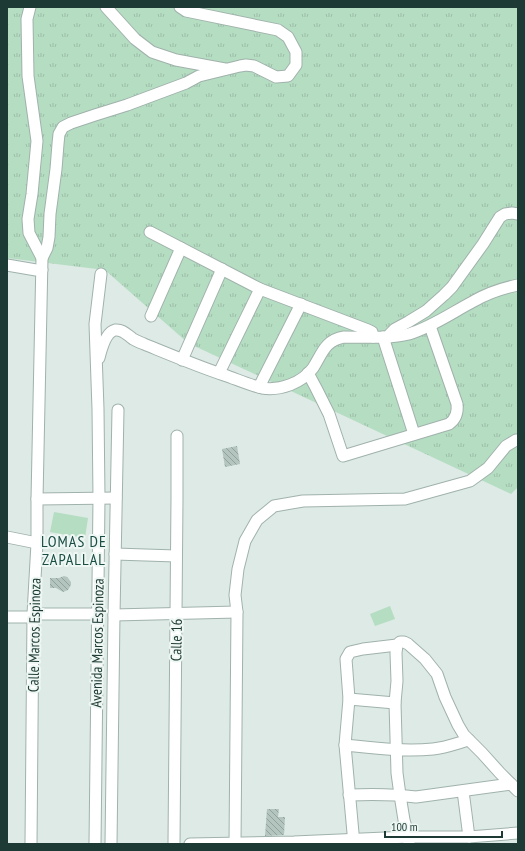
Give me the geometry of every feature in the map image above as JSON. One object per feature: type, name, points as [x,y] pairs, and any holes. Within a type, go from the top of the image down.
[{"type":"street","points":[[30,7],[28,19],[28,76],[36,141],[32,194],[28,219],[29,233],[42,258]]},
{"type":"street","points":[[106,7],[135,39],[152,52],[176,60],[228,69]]},
{"type":"street","points":[[42,258],[47,248],[49,237],[50,214],[59,134],[63,127],[186,83],[199,76],[246,65],[254,66],[276,77],[288,76],[296,65],[296,52],[288,37],[278,30],[186,11],[180,7]]},
{"type":"street","points":[[382,337],[390,334],[395,329],[426,311],[444,296],[483,244],[500,217],[505,214],[518,214]]},
{"type":"street","points":[[150,232],[260,289],[368,330],[382,337],[414,434]]},
{"type":"street","points":[[151,316],[181,248]]},
{"type":"street","name":"Calle Marcos Espinoza","points":[[31,844],[33,616],[37,543],[42,258]]},
{"type":"street","points":[[7,264],[42,270]]},
{"type":"street","points":[[182,360],[222,269]]},
{"type":"street","name":"Avenida Marcos Espinoza","points":[[95,844],[99,498],[95,324],[101,274]]},
{"type":"street","points":[[96,366],[107,336],[112,331],[116,330],[122,331],[134,340],[182,360],[259,387],[282,387],[298,381],[308,373],[326,347],[336,339],[344,337],[382,337],[410,334],[430,326],[476,300],[494,292],[518,285]]},
{"type":"street","points":[[219,373],[260,289]]},
{"type":"street","points":[[259,387],[301,304]]},
{"type":"street","points":[[308,373],[329,414],[342,456],[449,424],[457,413],[457,404],[430,326]]},
{"type":"street","name":"Avenida Marcos Espinoza","points":[[111,844],[118,410]]},
{"type":"street","name":"Calle 16","points":[[174,844],[177,436]]},
{"type":"street","points":[[234,844],[237,612],[235,594],[237,576],[245,541],[257,520],[274,506],[303,501],[405,499],[470,481],[488,468],[506,446],[518,440]]},
{"type":"street","points":[[37,499],[116,498]]},
{"type":"street","points":[[7,537],[37,543]]},
{"type":"street","points":[[115,554],[176,556]]},
{"type":"street","points":[[114,614],[237,612]]},
{"type":"street","points":[[7,617],[98,614]]},
{"type":"street","points":[[354,842],[345,745],[349,699],[346,658],[350,652],[397,645],[400,642],[404,642],[425,659],[437,674],[455,719],[464,735],[515,788]]},
{"type":"street","points":[[397,645],[397,681],[395,703],[397,773],[408,841]]},
{"type":"street","points":[[349,699],[395,703]]},
{"type":"street","points":[[345,745],[396,750],[435,749],[469,740]]},
{"type":"street","points":[[349,795],[376,794],[416,797],[463,791],[515,788]]},
{"type":"street","points":[[463,791],[469,837]]},
{"type":"street","points":[[190,844],[408,841],[518,833]]},
{"type":"green space","points":[[7,7],[518,7],[518,487],[511,494],[188,343],[105,270],[7,258]]},
{"type":"green space","points":[[54,512],[88,518],[85,538],[50,532]]},
{"type":"green space","points":[[390,606],[395,619],[375,626],[370,614]]},
{"type":"building","points":[[237,446],[240,464],[225,467],[222,449]]},
{"type":"building","points":[[43,554],[49,554],[49,564],[43,563]]},
{"type":"building","points":[[64,576],[71,582],[68,590],[63,592],[56,588],[50,588],[50,578],[59,578]]},
{"type":"building","points":[[267,809],[279,809],[278,817],[285,817],[284,835],[265,836]]},
{"type":"district","name":"LOMAS DE ZAPALLAL","points":[[74,550]]}]
